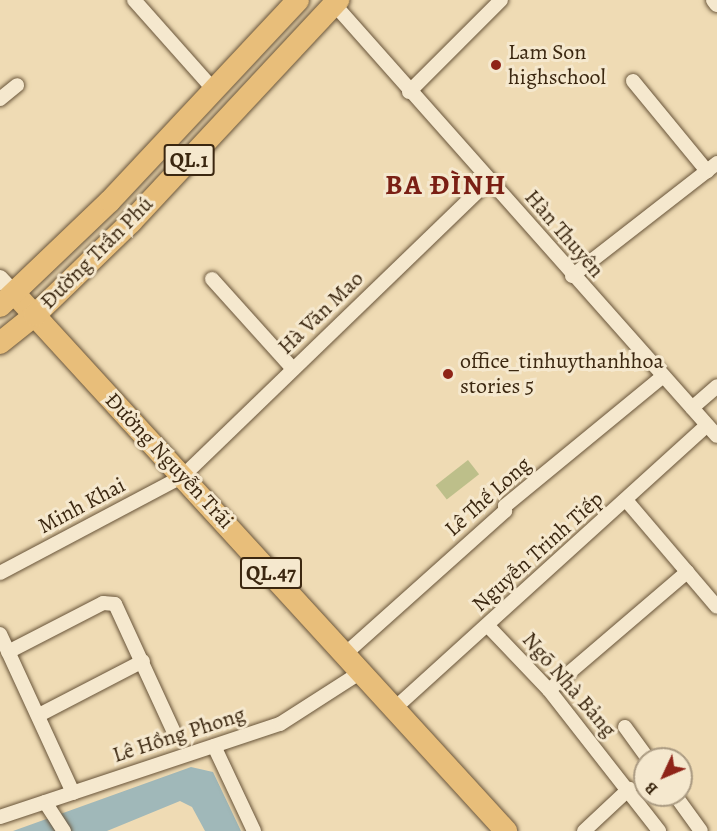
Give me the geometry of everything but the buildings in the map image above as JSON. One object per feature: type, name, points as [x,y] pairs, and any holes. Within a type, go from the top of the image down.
[{"type":"highway","name":"Đường Trần Phú","points":[[5,293],[110,201],[298,0]]},
{"type":"highway","name":"Đường Trần Phú","points":[[0,343],[35,315],[131,222],[334,1]]},
{"type":"highway","name":"Đường Nguyễn Trãi","points":[[5,293],[35,315],[506,831]]},
{"type":"street","points":[[134,0],[214,90]]},
{"type":"street","points":[[409,92],[501,0]]},
{"type":"street","points":[[714,0],[717,4]]},
{"type":"street","name":"Hàn Thuyên","points":[[334,1],[409,92],[717,436]]},
{"type":"street","points":[[572,276],[712,167],[633,81]]},
{"type":"street","points":[[0,99],[17,85]]},
{"type":"street","name":"Hà Văn Mao","points":[[183,476],[489,181]]},
{"type":"street","points":[[212,279],[293,369]]},
{"type":"street","name":"Lê Thế Long","points":[[345,654],[505,511],[505,506],[663,376]]},
{"type":"street","points":[[692,408],[717,386]]},
{"type":"street","name":"Nguyễn Trinh Tiếp","points":[[395,708],[489,626],[707,425]]},
{"type":"street","name":"Minh Khai","points":[[0,573],[183,476]]},
{"type":"street","points":[[626,500],[717,607]]},
{"type":"street","points":[[549,690],[687,572]]},
{"type":"street","points":[[8,652],[110,602],[121,609],[174,730]]},
{"type":"street","name":"Ngõ Nhà Bảng","points":[[489,626],[549,690],[629,789],[659,831]]},
{"type":"street","points":[[0,634],[73,793]]},
{"type":"street","points":[[39,715],[143,661]]},
{"type":"street","name":"Lê Hồng Phong","points":[[0,817],[280,724],[361,672]]},
{"type":"street","points":[[625,727],[639,747]]},
{"type":"street","points":[[214,746],[254,831]]},
{"type":"street","points":[[584,831],[629,789]]},
{"type":"street","points":[[45,802],[64,831]]},
{"type":"street","points":[[684,807],[701,831]]},
{"type":"green space","points":[[468,460],[479,474],[447,499],[436,485]]},
{"type":"water","points":[[191,767],[213,772],[241,831],[205,831],[192,807],[180,801],[107,831],[13,831]]},
{"type":"place","name":"Lam Son highschool","points":[[496,65]]},
{"type":"place","name":"office_tinhuythanhhoa stories 5","points":[[448,374]]},
{"type":"district","name":"BA ĐÌNH","points":[[446,185]]}]
